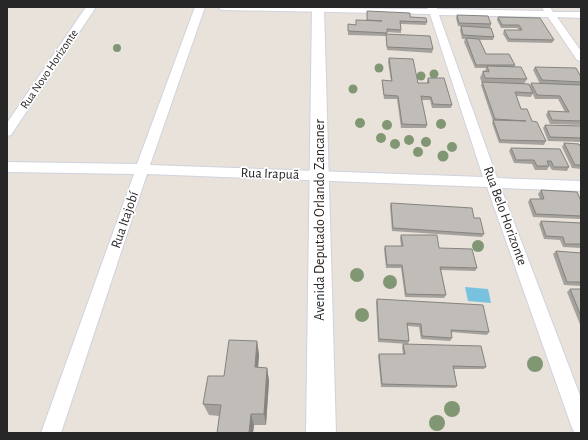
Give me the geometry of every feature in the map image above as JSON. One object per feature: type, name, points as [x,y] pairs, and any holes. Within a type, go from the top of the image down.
[{"type":"street","name":"Rua Novo Horizonte","points":[[7,132],[91,7]]},
{"type":"street","name":"Rua Itajobí","points":[[52,433],[142,169],[200,7]]},
{"type":"street","points":[[222,7],[548,11],[581,15]]},
{"type":"street","name":"Avenida Deputado Orlando Zancaner","points":[[318,8],[321,176],[321,433]]},
{"type":"street","name":"Rua Belo Horizonte","points":[[433,9],[492,182],[581,425]]},
{"type":"street","points":[[548,11],[581,58]]},
{"type":"street","name":"Rua Irapuã","points":[[7,167],[142,169],[581,186]]},
{"type":"water","points":[[465,287],[488,289],[491,303],[468,301]]},
{"type":"building","points":[[367,11],[410,13],[410,17],[426,18],[427,22],[400,21],[401,30],[387,29],[387,33],[348,31],[348,24],[356,25],[356,20],[382,21],[367,20]]},
{"type":"building","points":[[457,15],[488,16],[491,24],[459,23]]},
{"type":"building","points":[[498,17],[540,18],[554,40],[509,39],[504,30],[522,30],[519,25],[502,25]]},
{"type":"building","points":[[461,26],[491,28],[494,37],[463,35]]},
{"type":"building","points":[[386,34],[430,36],[433,49],[387,47]]},
{"type":"building","points":[[466,38],[479,39],[486,54],[509,54],[515,65],[476,65]]},
{"type":"building","points":[[389,58],[413,59],[418,83],[429,83],[428,78],[444,78],[452,105],[433,104],[431,97],[421,96],[427,125],[402,124],[398,96],[384,95],[382,80],[392,81]]},
{"type":"building","points":[[487,66],[521,67],[527,79],[485,78],[483,71],[489,72]]},
{"type":"building","points":[[535,67],[576,68],[581,77],[581,82],[542,80]]},
{"type":"building","points":[[482,82],[529,84],[533,93],[515,92],[521,109],[527,109],[532,121],[537,122],[546,141],[500,140],[493,120],[526,121],[495,119]]},
{"type":"building","points":[[531,83],[581,85],[581,121],[552,120],[548,111],[569,112],[560,96],[537,95]]},
{"type":"building","points":[[545,125],[581,126],[581,138],[550,137]]},
{"type":"building","points":[[564,143],[579,144],[581,148],[581,165],[575,165]]},
{"type":"building","points":[[511,148],[560,149],[569,167],[554,167],[551,161],[547,161],[549,166],[537,166],[534,160],[516,160]]},
{"type":"building","points":[[541,190],[577,192],[581,201],[581,216],[536,214],[530,199],[544,199]]},
{"type":"building","points":[[391,203],[472,208],[474,218],[480,218],[484,234],[393,228]]},
{"type":"building","points":[[541,221],[581,223],[581,244],[565,244],[563,237],[546,236]]},
{"type":"building","points":[[401,235],[437,235],[439,248],[472,249],[477,268],[440,267],[446,295],[406,294],[402,265],[387,265],[385,246],[403,246]]},
{"type":"building","points":[[556,251],[581,253],[581,282],[567,282]]},
{"type":"building","points":[[570,289],[581,289],[581,316]]},
{"type":"building","points":[[377,299],[483,305],[489,332],[451,330],[452,338],[422,336],[421,324],[407,323],[409,341],[379,339]]},
{"type":"building","points":[[229,340],[257,341],[255,367],[267,368],[264,414],[251,414],[249,433],[217,433],[221,405],[203,404],[208,376],[224,376]]},
{"type":"building","points":[[403,344],[481,346],[486,367],[453,366],[457,386],[382,384],[379,354],[405,354]]}]
